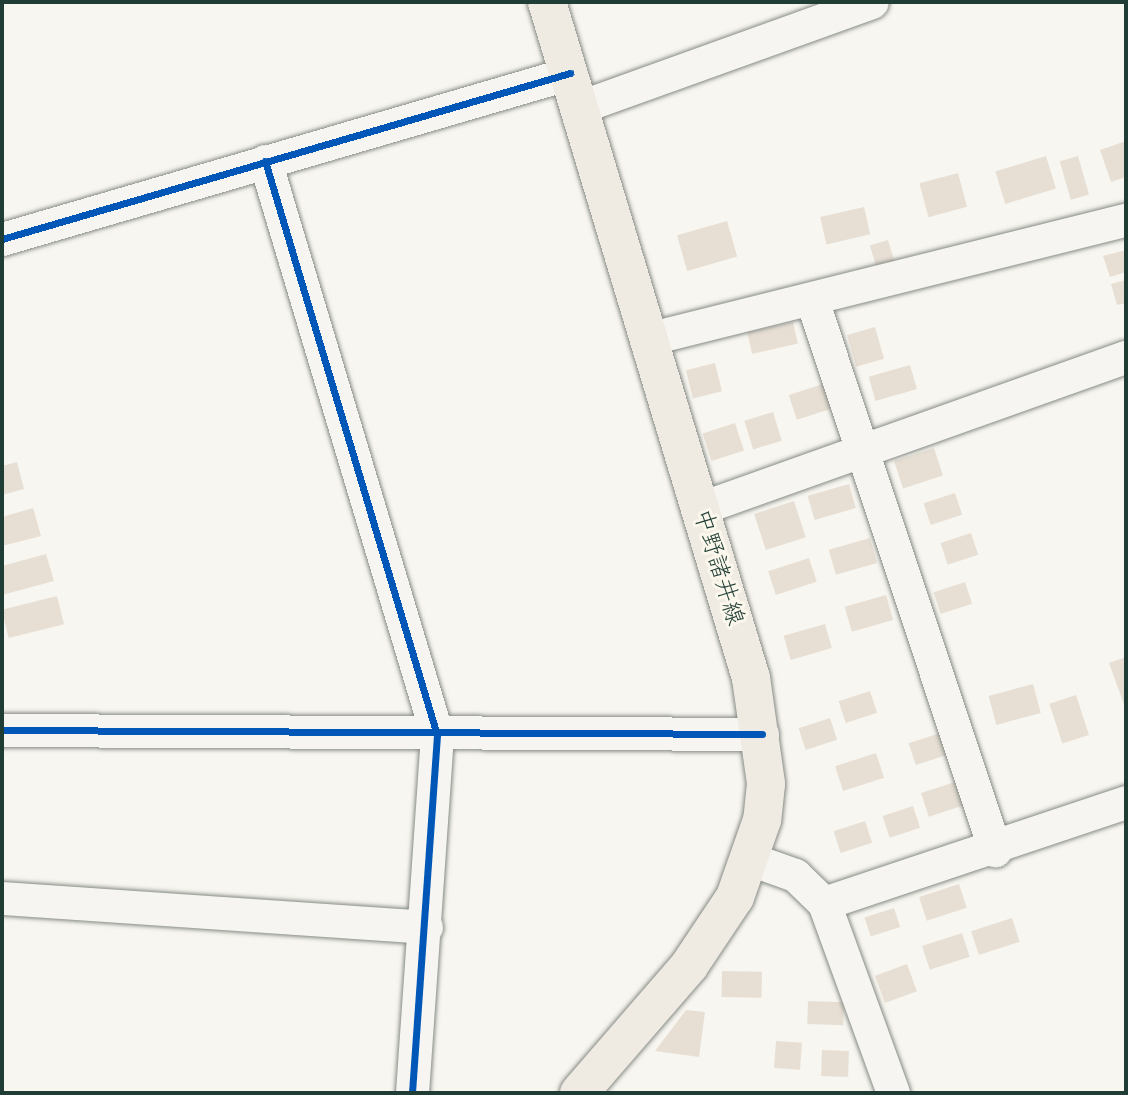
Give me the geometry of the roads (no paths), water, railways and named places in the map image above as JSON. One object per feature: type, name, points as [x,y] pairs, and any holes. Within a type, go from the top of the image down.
[{"type":"main road","name":"中野諸井線","points":[[547,2],[762,734],[764,808],[750,859],[735,897],[689,966],[579,1093]]},
{"type":"street","points":[[2,239],[265,161],[575,90],[872,2]]},
{"type":"street","points":[[265,161],[438,735],[412,1093]]},
{"type":"street","points":[[648,339],[1126,220]]},
{"type":"street","points":[[811,300],[858,450],[995,850]]},
{"type":"street","points":[[698,509],[1126,357]]},
{"type":"street","points":[[2,730],[438,735],[762,734]]},
{"type":"street","points":[[824,903],[995,850],[1126,802]]},
{"type":"street","points":[[750,859],[795,875],[824,903],[893,1093]]},
{"type":"street","points":[[2,898],[426,927]]}]
